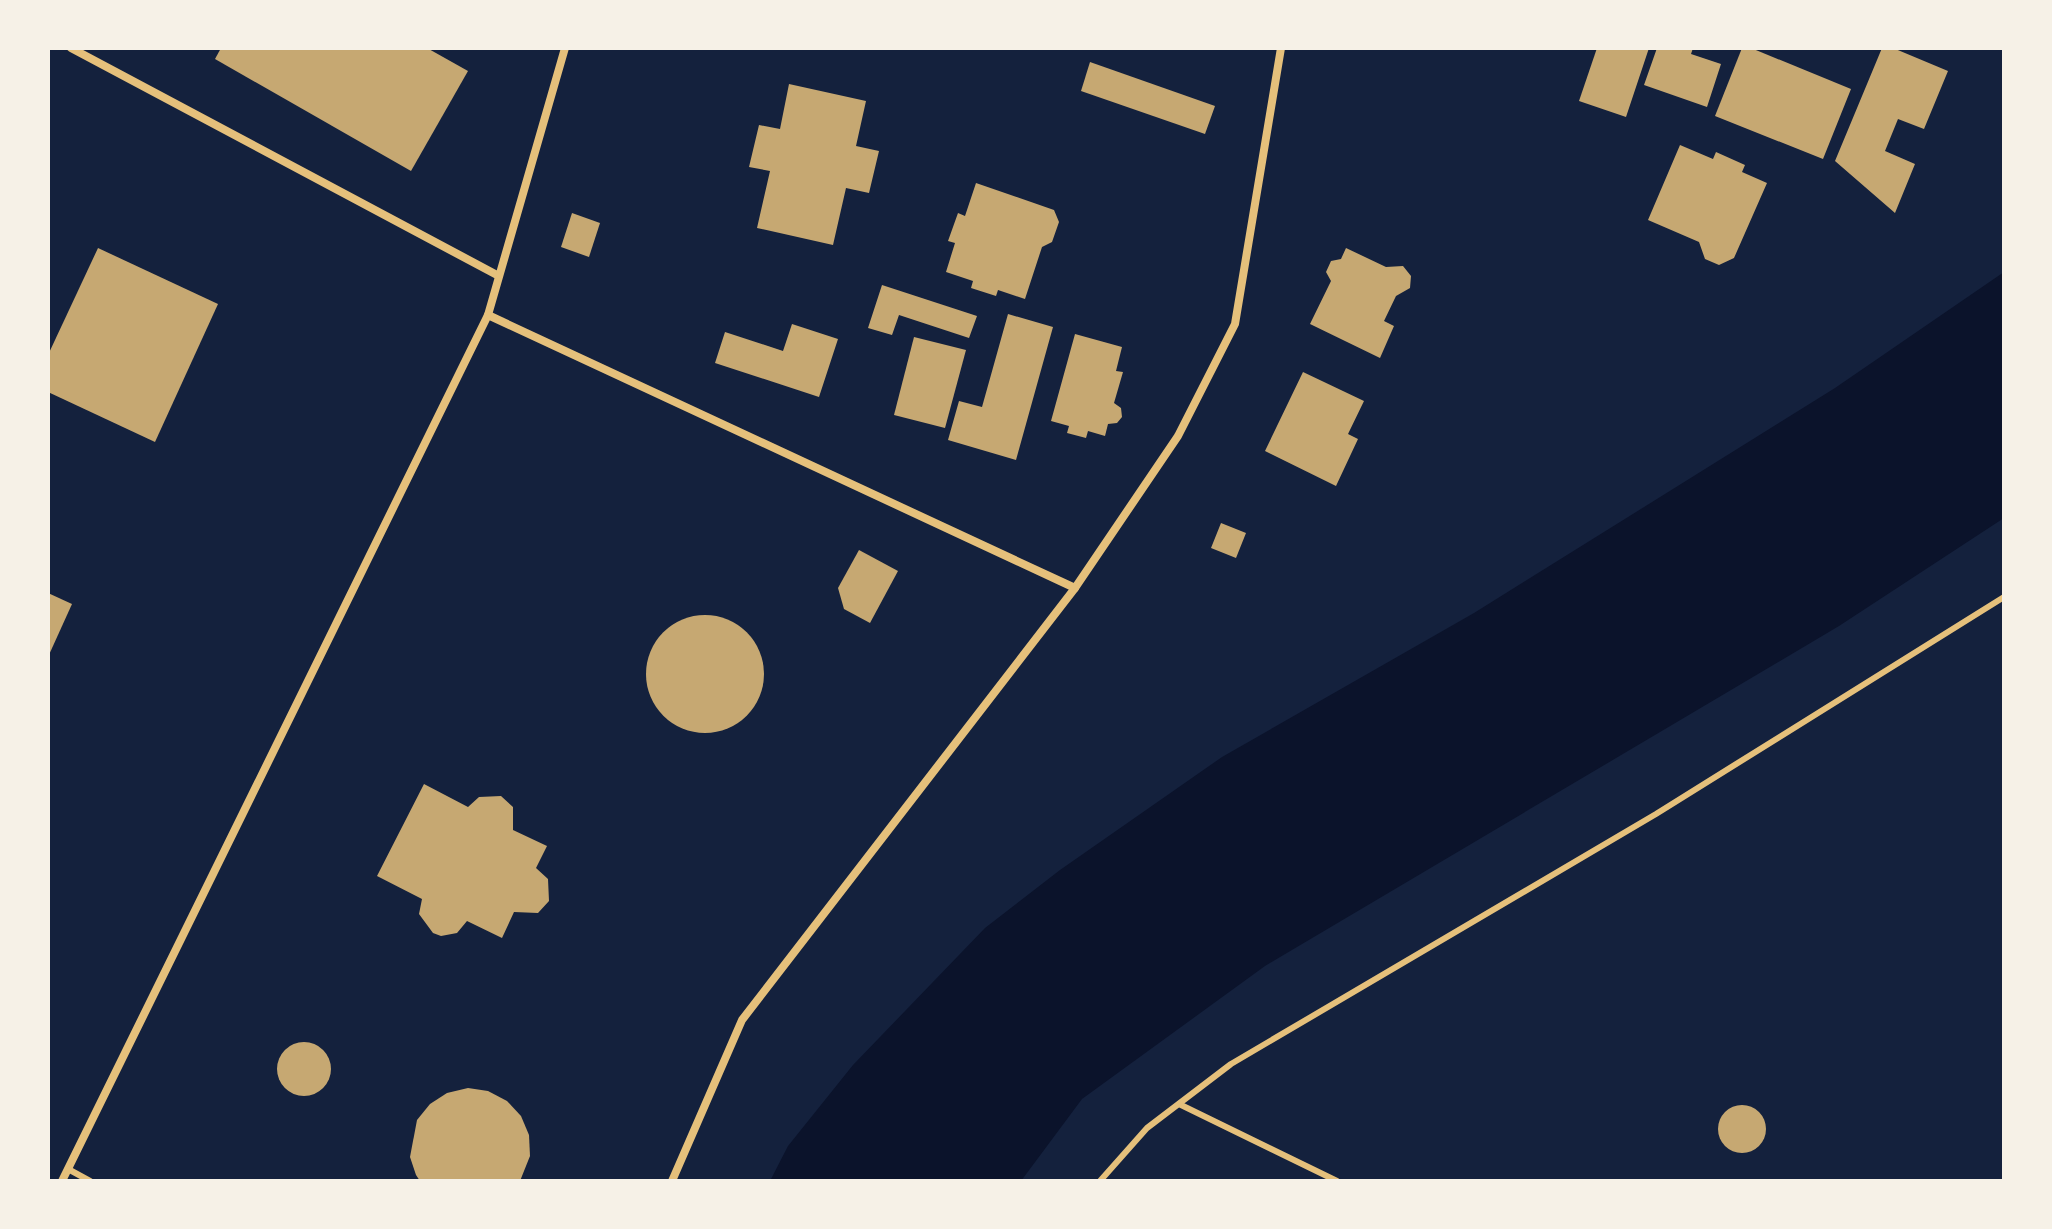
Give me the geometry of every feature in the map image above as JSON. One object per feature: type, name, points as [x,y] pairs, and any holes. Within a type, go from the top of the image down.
[{"type":"street","points":[[71,48],[497,275]]},
{"type":"street","points":[[62,1181],[488,315],[497,275],[565,48]]},
{"type":"street","points":[[672,1181],[742,1020],[1075,588],[1178,436],[1235,324],[1281,48]]},
{"type":"street","points":[[488,315],[1075,588]]},
{"type":"lane","points":[[1100,1181],[1147,1128],[1231,1064],[1656,814],[2004,597]]},
{"type":"lane","points":[[1179,1104],[1337,1181]]},
{"type":"lane","points":[[68,1169],[90,1181]]},
{"type":"water","points":[[2004,272],[2004,518],[1839,626],[1265,966],[1082,1099],[1021,1181],[770,1181],[788,1146],[853,1065],[985,928],[1060,870],[1222,757],[1474,613],[1835,388]]},
{"type":"building","points":[[221,48],[427,48],[468,71],[411,171],[215,59]]},
{"type":"building","points":[[1597,48],[1649,48],[1626,117],[1579,101]]},
{"type":"building","points":[[1657,48],[1693,48],[1691,54],[1721,64],[1707,107],[1644,85]]},
{"type":"building","points":[[1742,48],[1751,48],[1851,89],[1823,159],[1715,116]]},
{"type":"building","points":[[1882,48],[1893,48],[1948,71],[1924,129],[1898,119],[1885,151],[1915,164],[1895,213],[1835,161]]},
{"type":"building","points":[[1090,62],[1215,106],[1205,134],[1081,91]]},
{"type":"building","points":[[789,84],[866,101],[856,146],[879,151],[869,193],[846,188],[833,245],[757,228],[770,171],[749,167],[759,125],[780,129]]},
{"type":"building","points":[[1680,145],[1713,159],[1716,152],[1745,165],[1742,172],[1767,183],[1734,258],[1719,265],[1705,259],[1699,242],[1648,220]]},
{"type":"building","points":[[976,183],[1054,210],[1059,222],[1052,242],[1042,247],[1025,299],[998,290],[996,296],[971,288],[973,281],[946,272],[955,243],[948,241],[958,213],[965,216]]},
{"type":"building","points":[[572,213],[600,223],[589,257],[561,247]]},
{"type":"building","points":[[98,248],[218,304],[155,442],[48,392],[48,355]]},
{"type":"building","points":[[1346,248],[1386,267],[1403,266],[1411,276],[1410,288],[1396,296],[1384,321],[1394,326],[1380,358],[1310,324],[1331,281],[1326,272],[1331,261],[1341,259]]},
{"type":"building","points":[[882,285],[977,316],[969,338],[899,315],[892,335],[868,328]]},
{"type":"building","points":[[1008,314],[1053,327],[1016,460],[948,440],[959,401],[982,407]]},
{"type":"building","points":[[792,324],[838,339],[819,397],[715,363],[725,332],[783,351]]},
{"type":"building","points":[[1075,334],[1122,347],[1116,371],[1123,372],[1114,403],[1121,408],[1122,417],[1117,423],[1108,424],[1105,436],[1088,431],[1086,438],[1067,433],[1069,426],[1051,421]]},
{"type":"building","points":[[914,337],[966,350],[945,428],[894,415]]},
{"type":"building","points":[[1303,372],[1364,401],[1348,434],[1358,439],[1336,486],[1265,451]]},
{"type":"building","points":[[1221,523],[1246,533],[1236,558],[1211,548]]},
{"type":"building","points":[[859,550],[898,571],[870,623],[844,609],[838,588]]},
{"type":"building","points":[[48,593],[72,604],[48,657]]},
{"type":"building","points":[[705,615],[728,619],[747,632],[760,651],[764,674],[760,697],[747,716],[728,729],[705,733],[682,729],[663,716],[650,697],[646,674],[650,651],[663,632],[682,619]]},
{"type":"building","points":[[424,784],[468,807],[479,797],[501,796],[513,807],[513,830],[547,846],[536,868],[548,879],[549,901],[538,913],[514,912],[502,938],[467,921],[457,933],[441,936],[433,933],[419,914],[422,899],[377,876]]},
{"type":"building","points":[[304,1042],[323,1050],[331,1069],[323,1088],[304,1096],[285,1088],[277,1069],[285,1050]]},
{"type":"building","points":[[468,1088],[488,1091],[507,1101],[521,1116],[529,1135],[530,1156],[520,1181],[420,1181],[416,1175],[410,1157],[417,1120],[430,1104],[447,1093]]},
{"type":"building","points":[[1742,1105],[1751,1106],[1759,1112],[1765,1120],[1765,1138],[1759,1146],[1751,1152],[1742,1153],[1733,1152],[1725,1146],[1719,1138],[1718,1129],[1719,1120],[1725,1112],[1733,1106]]}]
